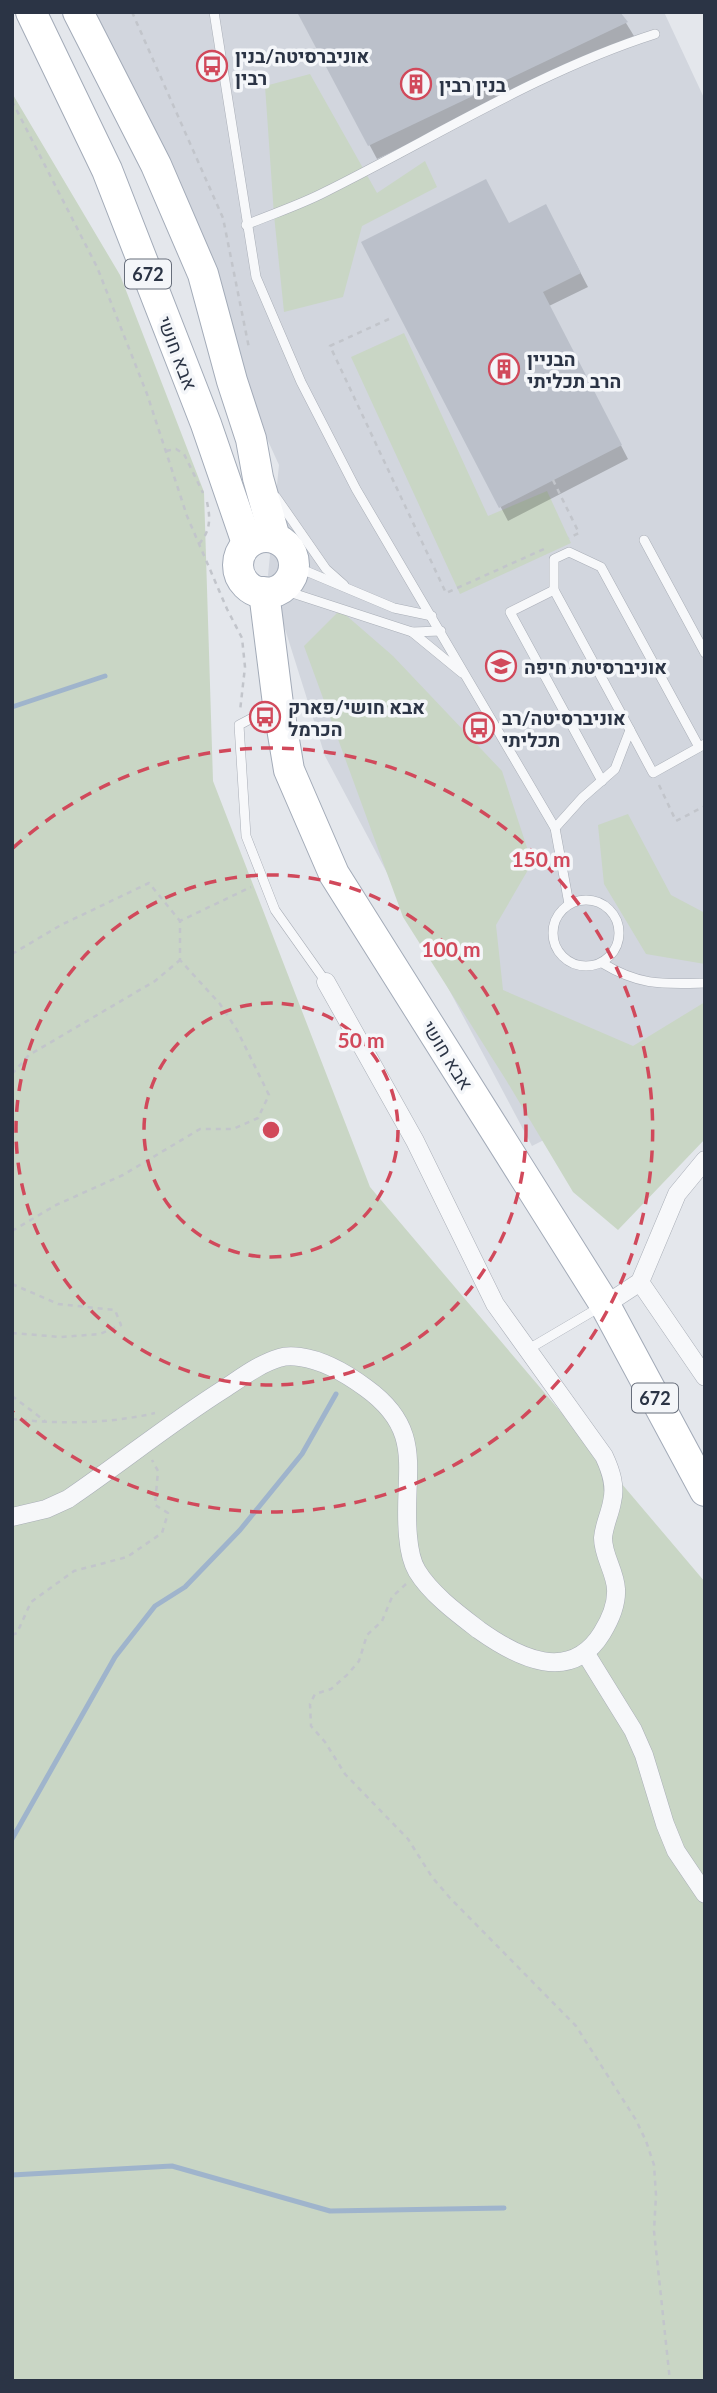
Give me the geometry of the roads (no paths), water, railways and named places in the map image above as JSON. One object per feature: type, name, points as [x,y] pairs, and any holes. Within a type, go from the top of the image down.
[{"type":"main road","name":"אבא חושי","points":[[32,12],[107,170],[206,424],[261,541]]},
{"type":"main road","name":"אבא חושי","points":[[78,12],[156,165],[203,274],[251,439],[258,478],[261,541]]},
{"type":"main road","name":"אבא חושי","points":[[279,583],[249,587],[239,574],[239,558],[261,541],[281,541],[291,552],[279,583],[278,704],[289,770],[334,874],[605,1305],[705,1490]]},
{"type":"street","points":[[12,1517],[47,1509],[68,1499],[197,1406],[265,1363],[281,1357],[299,1357],[349,1375],[385,1402],[403,1429],[409,1456],[406,1517],[409,1550],[417,1571],[452,1608],[479,1630],[520,1655],[546,1661],[568,1661],[586,1654],[608,1622],[615,1604],[616,1588],[603,1541],[614,1489],[604,1456],[495,1304],[415,1141],[326,982]]},
{"type":"street","points":[[605,1305],[640,1282],[677,1194],[705,1160]]},
{"type":"street","points":[[640,1282],[705,1377]]},
{"type":"street","points":[[586,1654],[633,1730],[676,1851],[705,1894]]},
{"type":"lane","points":[[214,12],[256,277],[301,382],[356,489],[555,828],[569,904]]},
{"type":"lane","points":[[246,225],[322,194],[536,83],[613,47],[655,34]]},
{"type":"lane","points":[[258,478],[280,503],[326,569],[351,591]]},
{"type":"lane","points":[[644,540],[705,653]]},
{"type":"lane","points":[[569,552],[601,567],[702,746],[653,773],[630,730],[554,590],[554,559],[569,552]]},
{"type":"lane","points":[[279,583],[351,591],[394,608],[432,617]]},
{"type":"lane","points":[[279,583],[412,632],[468,678]]},
{"type":"lane","points":[[554,590],[510,612],[602,780]]},
{"type":"lane","points":[[412,632],[441,631]]},
{"type":"lane","points":[[278,704],[239,725],[246,836],[275,910],[326,982]]},
{"type":"lane","points":[[555,828],[615,769],[630,730]]},
{"type":"lane","points":[[590,900],[609,909],[615,917],[619,927],[617,947],[602,963],[580,967],[569,962],[554,944],[554,922],[560,911],[569,904],[590,900]]},
{"type":"lane","points":[[602,963],[621,974],[652,984],[705,983]]},
{"type":"lane","points":[[527,1350],[605,1305]]},
{"type":"waterway","points":[[12,707],[105,676]]},
{"type":"waterway","points":[[12,1839],[115,1657],[155,1606],[185,1587],[240,1530],[302,1454],[336,1394]]},
{"type":"waterway","points":[[12,2175],[172,2166],[330,2211],[504,2208]]},
{"type":"place","name":"אוניברסיטה/בנין רבין","points":[[212,66]]},
{"type":"place","name":"בנין רבין","points":[[416,84]]},
{"type":"place","name":"הבניין הרב תכליתי","points":[[504,369]]},
{"type":"place","name":"אוניברסיטת חיפה","points":[[501,666]]},
{"type":"place","name":"אבא חושי/פארק הכרמל","points":[[265,717]]},
{"type":"place","name":"אוניברסיטה/רב תכליתי","points":[[479,728]]}]
